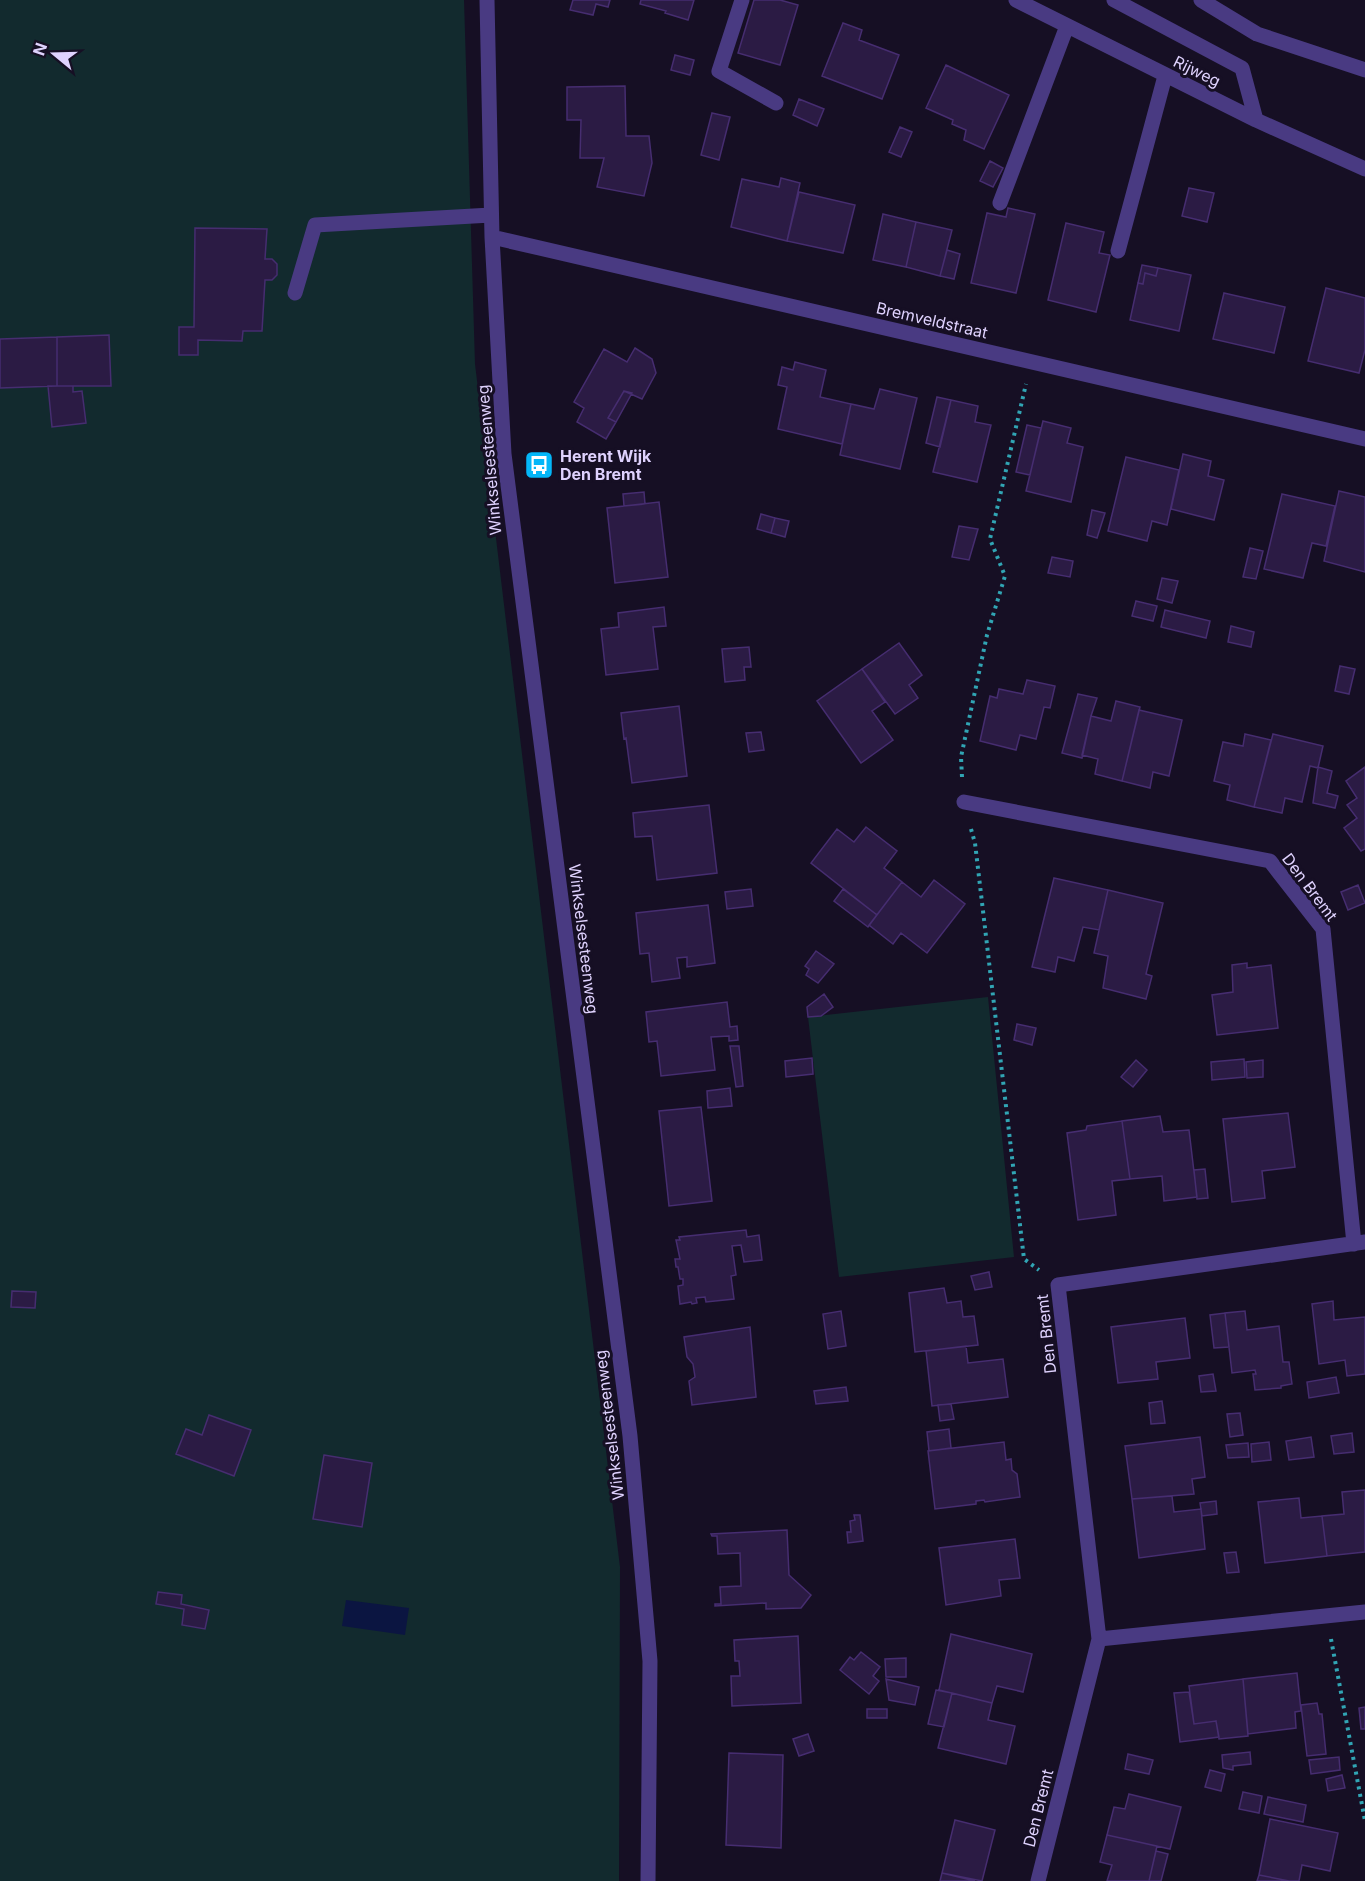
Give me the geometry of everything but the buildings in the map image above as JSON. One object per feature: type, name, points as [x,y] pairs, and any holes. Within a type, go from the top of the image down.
[{"type":"street","name":"Winkselsesteenweg","points":[[487,0],[491,215],[504,454],[630,1436],[650,1660],[648,1881]]},
{"type":"street","points":[[742,0],[719,71],[776,103]]},
{"type":"street","name":"Rijweg","points":[[1016,0],[1165,76],[1365,169]]},
{"type":"street","points":[[1114,0],[1242,68],[1256,120]]},
{"type":"street","points":[[1201,0],[1257,34],[1365,70]]},
{"type":"street","points":[[1000,203],[1067,26]]},
{"type":"street","points":[[1118,251],[1165,76]]},
{"type":"street","points":[[295,293],[315,225],[491,215]]},
{"type":"street","name":"Bremveldstraat","points":[[492,237],[1365,439]]},
{"type":"street","name":"Den Bremt","points":[[964,802],[1270,861],[1323,929],[1359,1243],[1058,1285],[1099,1639],[1038,1881]]},
{"type":"street","points":[[1099,1639],[1365,1612]]},
{"type":"path","points":[[1327,1617],[1365,1821]]},
{"type":"green space","points":[[0,0],[464,0],[475,364],[620,1567],[619,1881],[0,1881]]},
{"type":"green space","points":[[988,997],[1014,1257],[839,1277],[808,1017]]},
{"type":"shaded area","points":[[346,1600],[409,1608],[405,1635],[342,1626]]},
{"type":"place","name":"Herent Wijk Den Bremt","points":[[539,465]]}]
